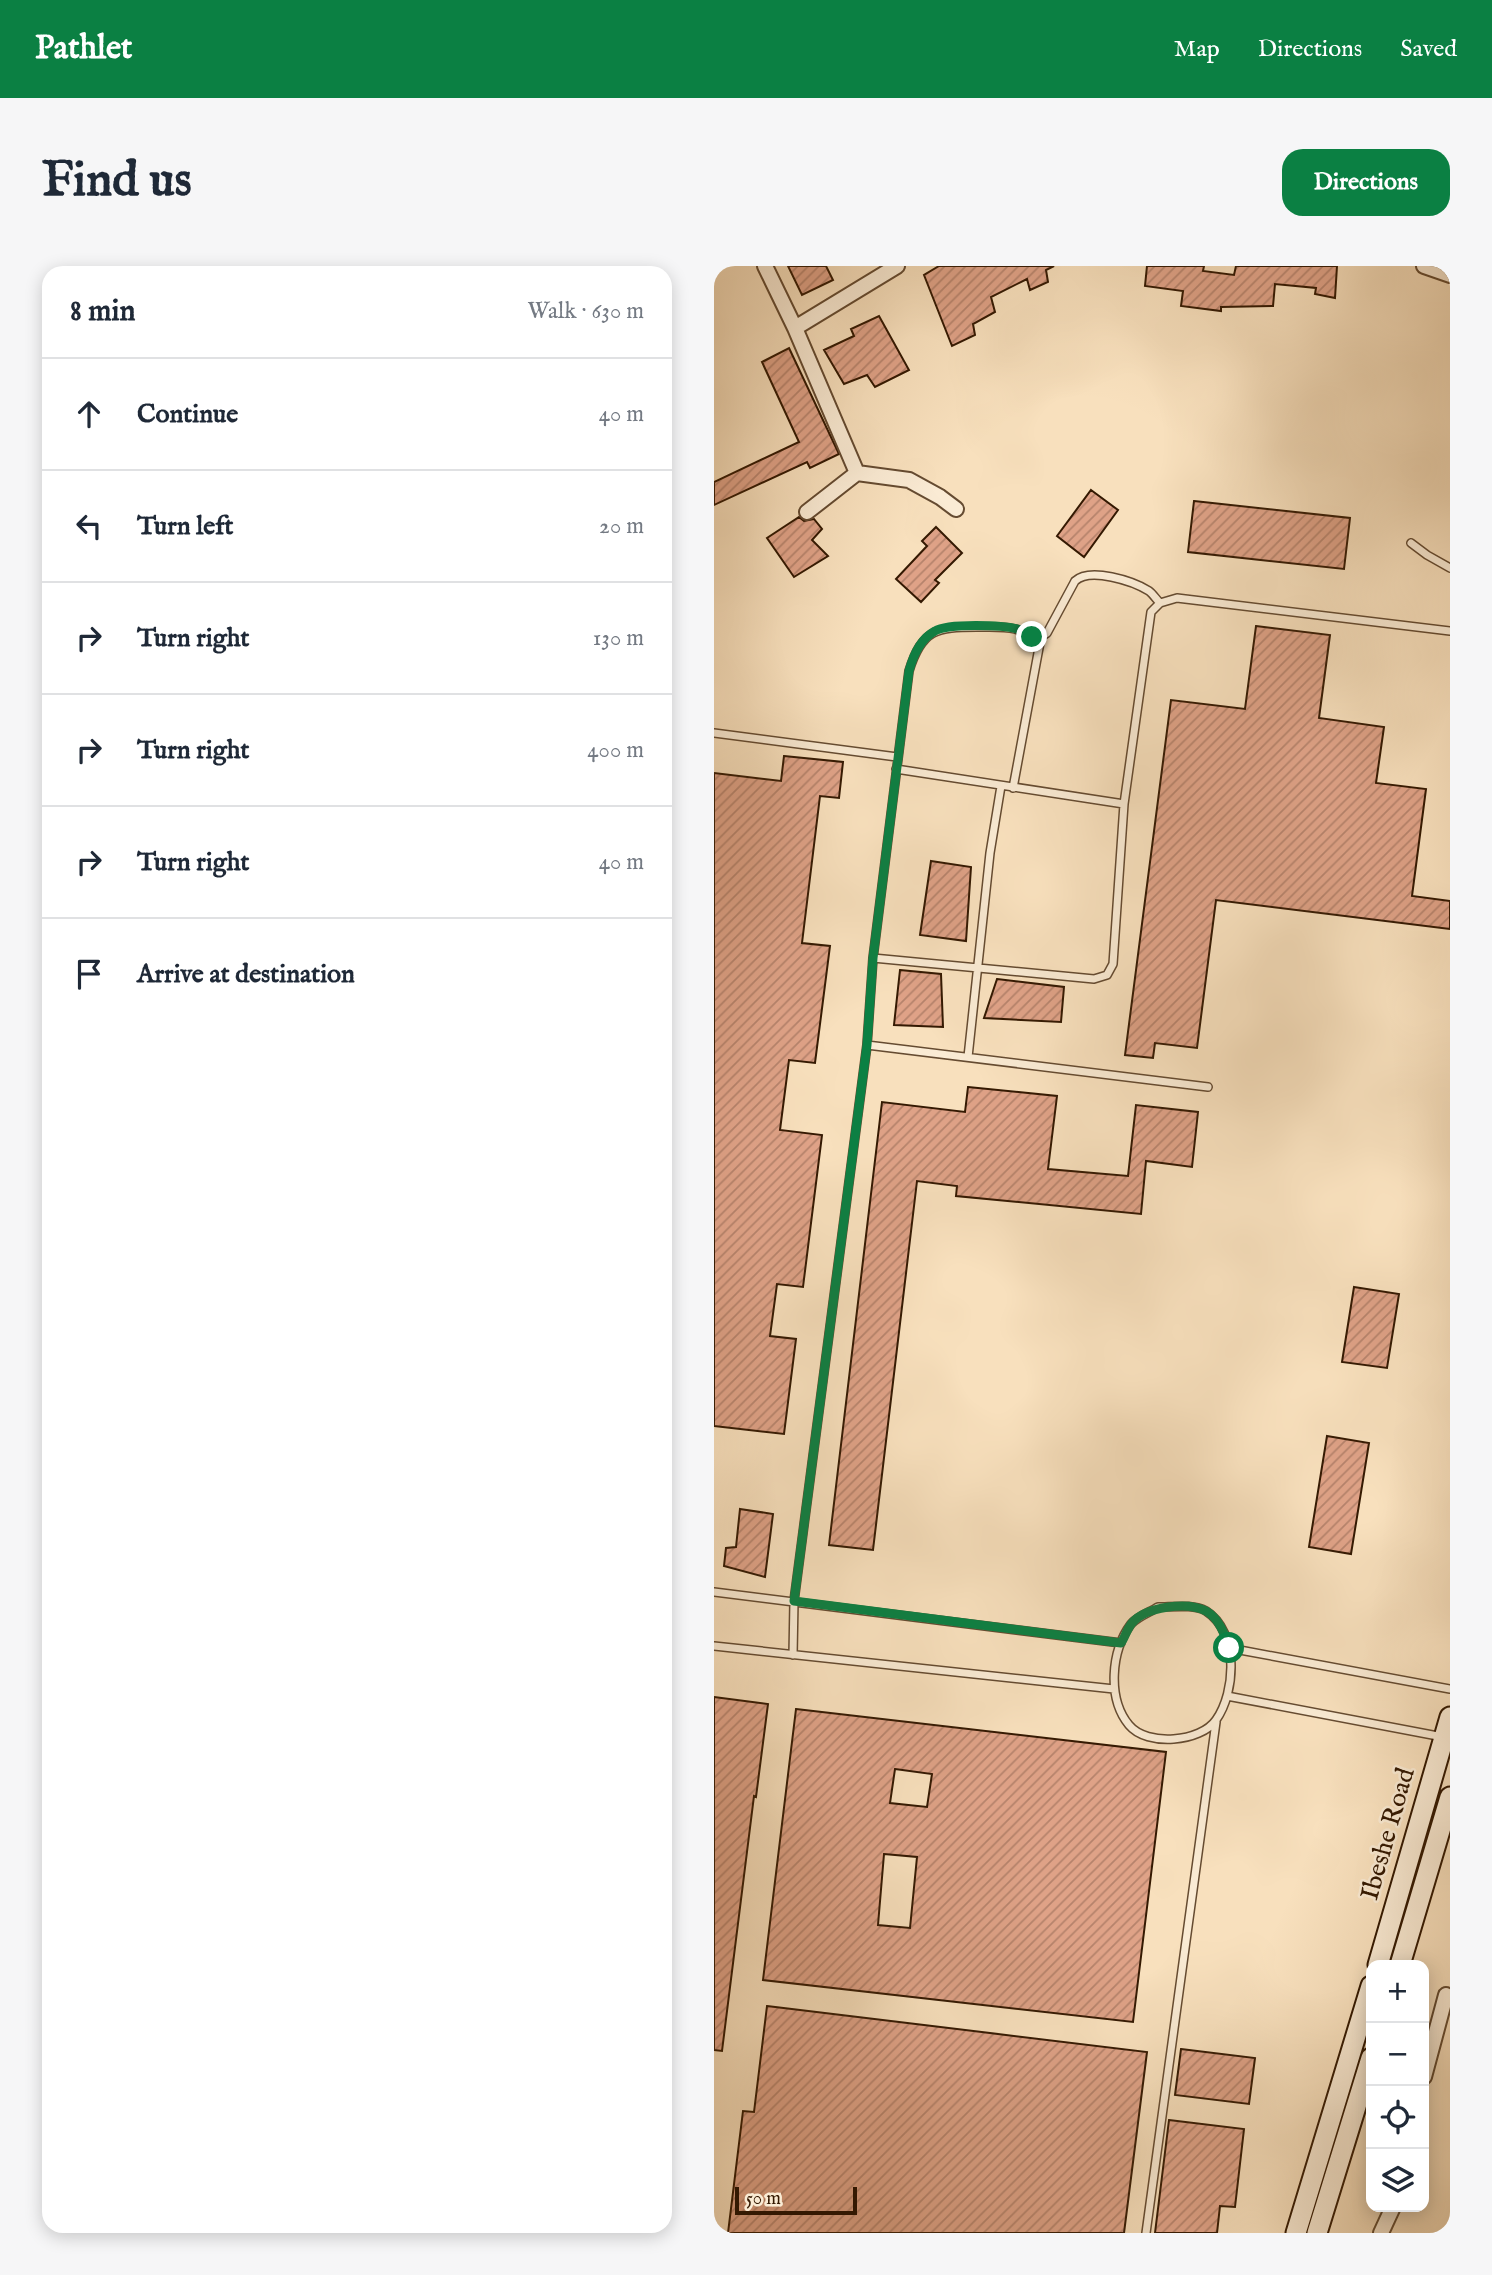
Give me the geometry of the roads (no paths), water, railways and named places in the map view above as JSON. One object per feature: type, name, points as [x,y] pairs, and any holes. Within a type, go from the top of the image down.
[{"type":"main road","name":"Ibeshe Road","points":[[1379,1960],[1450,1717]]},
{"type":"main road","name":"Ibeshe Road","points":[[1402,1960],[1450,1797]]},
{"type":"main road","points":[[1296,2233],[1366,2002]]},
{"type":"main road","points":[[1317,2233],[1366,2074]]},
{"type":"street","points":[[765,266],[795,328],[857,473]]},
{"type":"street","points":[[795,328],[897,266]]},
{"type":"street","points":[[1424,266],[1450,275]]},
{"type":"street","points":[[807,512],[857,473],[909,480],[956,509]]},
{"type":"street","points":[[1429,2058],[1446,1995]]},
{"type":"street","points":[[1381,2233],[1391,2212]]},
{"type":"lane","points":[[1411,543],[1450,568]]},
{"type":"lane","points":[[793,1656],[794,1601],[867,1045],[873,958],[895,769],[909,671],[914,654],[936,630],[951,626],[1018,629],[1032,637],[1041,637],[1047,633],[1079,577],[1091,574],[1114,577],[1150,592],[1160,603]]},
{"type":"lane","points":[[873,958],[1094,979],[1107,975],[1112,964],[1124,804],[1151,612],[1160,603],[1177,598],[1450,631]]},
{"type":"lane","points":[[1013,788],[1041,637]]},
{"type":"lane","points":[[714,733],[897,757]]},
{"type":"lane","points":[[895,769],[1124,804]]},
{"type":"lane","points":[[968,1057],[990,853],[1001,786]]},
{"type":"lane","points":[[867,1045],[1208,1087]]},
{"type":"lane","points":[[714,1592],[1121,1643]]},
{"type":"lane","points":[[1146,2233],[1216,1722],[1227,1696],[1230,1671],[1229,1648],[1224,1632],[1205,1611],[1187,1607],[1158,1607],[1132,1622],[1121,1643],[1114,1689],[1120,1710],[1130,1727],[1149,1738],[1166,1740],[1192,1736],[1216,1722]]},
{"type":"lane","points":[[714,1646],[1114,1689]]},
{"type":"lane","points":[[1229,1648],[1450,1689]]},
{"type":"lane","points":[[1227,1696],[1444,1737]]}]
